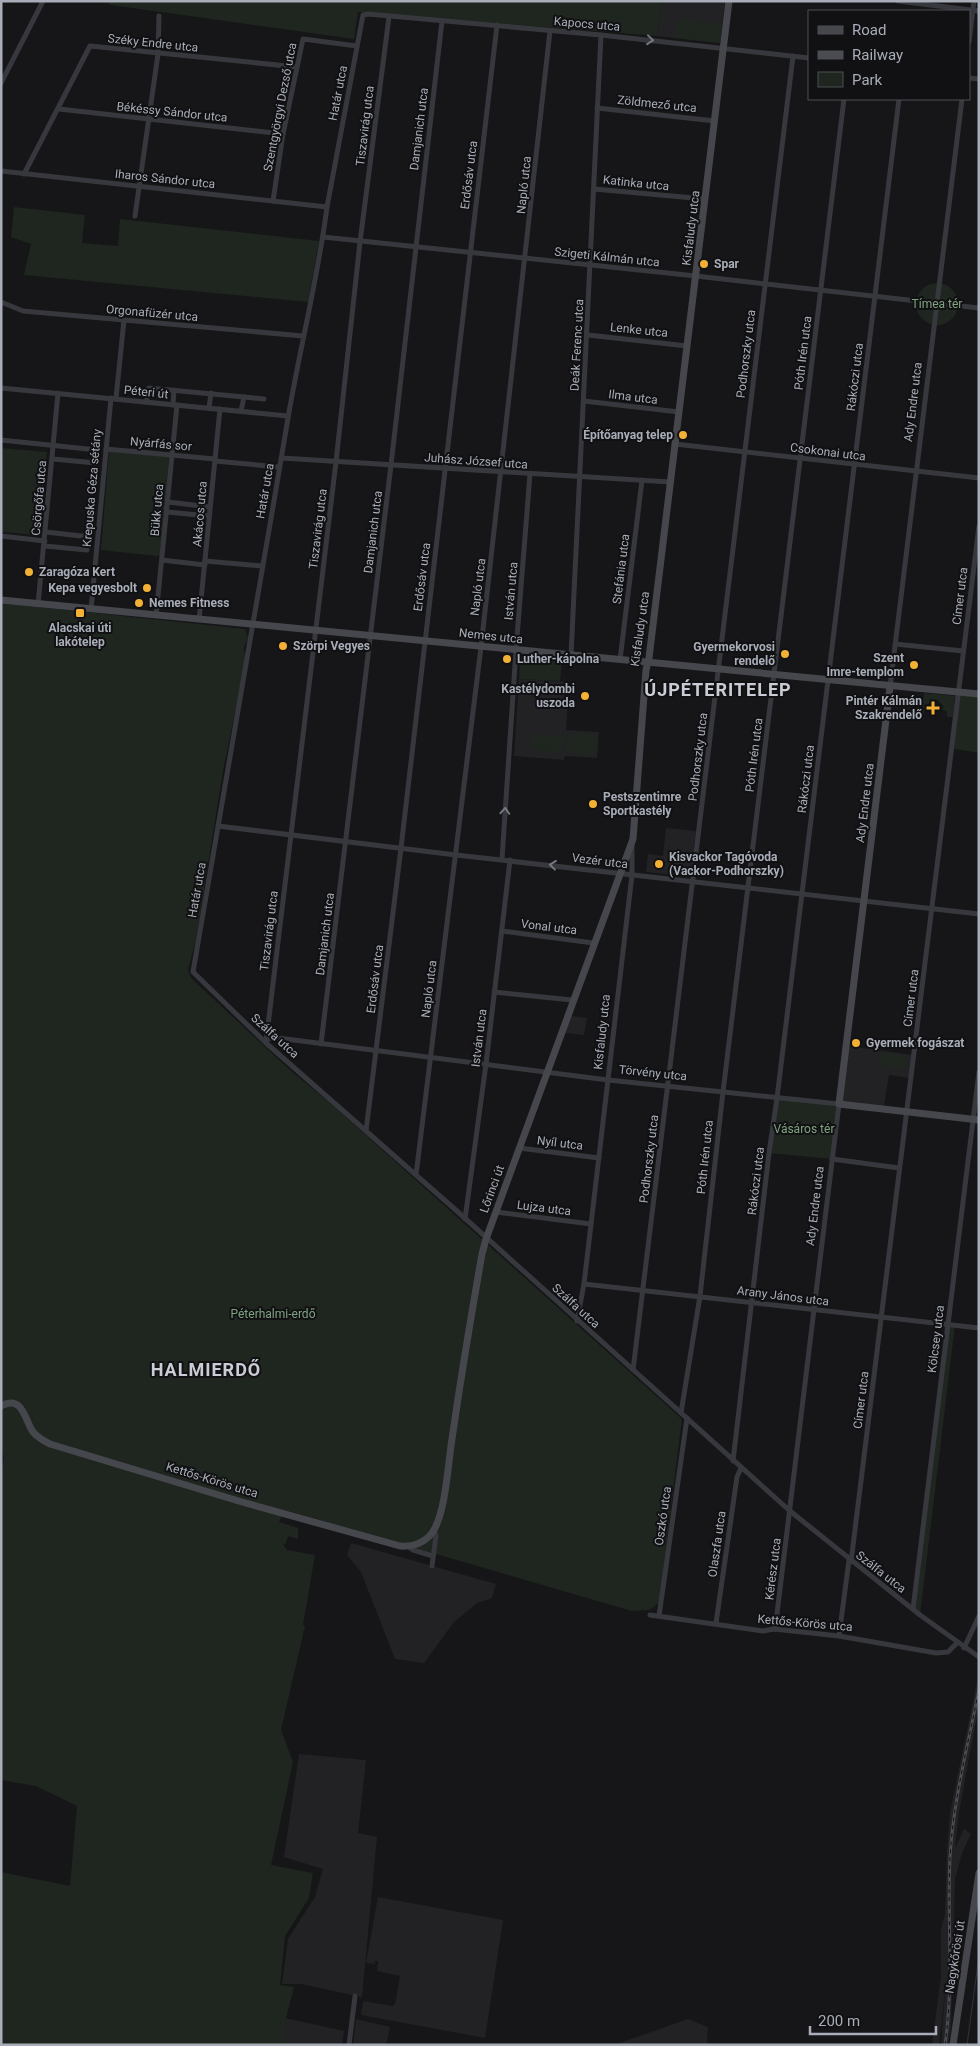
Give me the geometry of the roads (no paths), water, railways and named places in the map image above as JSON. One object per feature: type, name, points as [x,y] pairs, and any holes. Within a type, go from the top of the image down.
[{"type":"street","points":[[1,83],[44,1]]},
{"type":"street","name":"Kisfaludy utca","points":[[578,1321],[584,1284],[632,875],[632,839],[637,769],[648,662],[729,1]]},
{"type":"street","points":[[898,1],[968,10]]},
{"type":"street","points":[[970,38],[976,11],[974,1]]},
{"type":"street","name":"Kapocs utca","points":[[363,15],[601,35],[808,58]]},
{"type":"street","name":"Határ utca","points":[[193,972],[288,416],[363,15]]},
{"type":"street","points":[[135,216],[158,54],[159,16]]},
{"type":"street","name":"Tiszavirág utca","points":[[266,1041],[336,462],[360,242],[389,17]]},
{"type":"street","name":"Damjanich utca","points":[[321,1044],[391,465],[442,21]]},
{"type":"street","name":"Erdősáv utca","points":[[366,1131],[446,469],[497,26]]},
{"type":"street","name":"Napló utca","points":[[416,1175],[481,647],[526,259],[550,31]]},
{"type":"street","name":"Deák Ferenc utca","points":[[571,655],[588,335],[601,35]]},
{"type":"street","name":"Szentgyörgyi Dezső utca","points":[[273,201],[303,39],[356,46]]},
{"type":"street","name":"Széky Endre utca","points":[[24,174],[90,46],[297,67]]},
{"type":"street","name":"Podhorszky utca","points":[[633,1370],[793,56]]},
{"type":"street","name":"Póth Irén utca","points":[[681,1413],[700,1296],[747,888],[844,100]]},
{"type":"street","name":"Rákóczi utca","points":[[733,1461],[769,1153],[899,100]]},
{"type":"street","name":"Ady Endre utca","points":[[790,1511],[962,100]]},
{"type":"street","name":"Zöldmező utca","points":[[597,108],[715,121]]},
{"type":"street","name":"Békéssy Sándor utca","points":[[59,109],[284,134]]},
{"type":"street","name":"Iharos Sándor utca","points":[[1,172],[327,207]]},
{"type":"street","name":"Katinka utca","points":[[594,189],[705,199]]},
{"type":"street","name":"Szigeti Kálmán utca","points":[[323,237],[979,308]]},
{"type":"street","name":"Orgonafüzér utca","points":[[1,302],[23,311],[304,336]]},
{"type":"street","name":"Krepuska Géza sétány","points":[[91,609],[106,449],[124,320]]},
{"type":"street","name":"Lenke utca","points":[[588,335],[687,346]]},
{"type":"street","name":"Péteri út","points":[[1,388],[288,416]]},
{"type":"street","points":[[147,402],[148,388],[264,399]]},
{"type":"street","name":"Bükk utca","points":[[156,616],[172,455],[174,390]]},
{"type":"street","name":"Csörgőfa utca","points":[[38,604],[58,393]]},
{"type":"street","points":[[210,408],[211,394]]},
{"type":"street","points":[[241,411],[244,397]]},
{"type":"street","name":"Ilma utca","points":[[584,400],[679,412]]},
{"type":"street","name":"Akácos utca","points":[[199,620],[220,409]]},
{"type":"street","points":[[1,440],[54,444],[97,450]]},
{"type":"street","name":"Csokonai utca","points":[[675,444],[979,478]]},
{"type":"street","name":"Nyárfás sor","points":[[106,449],[280,467]]},
{"type":"street","name":"Juhász József utca","points":[[281,458],[670,482]]},
{"type":"street","points":[[53,459],[96,463]]},
{"type":"street","name":"István utca","points":[[502,859],[530,474]]},
{"type":"street","name":"Stefánia utca","points":[[620,660],[642,480]]},
{"type":"street","points":[[168,502],[210,507]]},
{"type":"street","points":[[167,512],[209,516]]},
{"type":"street","name":"Címer utca","points":[[839,1636],[882,1318],[979,526]]},
{"type":"street","points":[[46,532],[90,537]]},
{"type":"street","points":[[1,536],[87,550]]},
{"type":"street","points":[[162,560],[262,566]]},
{"type":"street","name":"Nemes utca","points":[[1,600],[890,687],[979,694]]},
{"type":"street","points":[[895,644],[963,651]]},
{"type":"street","name":"Vezér utca","points":[[218,826],[619,874],[979,914]]},
{"type":"street","name":"Lőrinci út","points":[[434,1529],[442,1503],[463,1365],[486,1238],[632,839]]},
{"type":"street","name":"István utca","points":[[465,1219],[486,1064],[510,860]]},
{"type":"street","name":"Vonal utca","points":[[502,931],[593,943]]},
{"type":"street","name":"Szálfa utca","points":[[193,972],[266,1041],[733,1461],[850,1561],[957,1643]]},
{"type":"street","points":[[494,992],[572,1000]]},
{"type":"street","name":"Törvény utca","points":[[266,1041],[278,1038],[376,1052],[547,1071],[608,1080],[976,1120]]},
{"type":"street","name":"Kölcsey utca","points":[[914,1609],[948,1325],[976,1120],[979,1072]]},
{"type":"street","name":"Nyíl utca","points":[[519,1148],[599,1158]]},
{"type":"street","points":[[832,1160],[899,1168]]},
{"type":"street","name":"Lujza utca","points":[[496,1212],[591,1224]]},
{"type":"street","name":"Arany János utca","points":[[584,1284],[979,1328]]},
{"type":"street","name":"Kettős-Körös utca","points":[[1,1406],[12,1404],[20,1408],[25,1414],[33,1432],[50,1444],[242,1502],[400,1546],[407,1546],[413,1550],[434,1556]]},
{"type":"street","name":"Oszkó utca","points":[[659,1616],[687,1418]]},
{"type":"street","name":"Olaszfa utca","points":[[716,1623],[737,1477],[741,1468]]},
{"type":"street","name":"Kérész utca","points":[[774,1629],[790,1511]]},
{"type":"street","points":[[407,1546],[424,1541],[434,1529]]},
{"type":"street","points":[[432,1566],[436,1536],[434,1529]]},
{"type":"street","name":"Kettős-Körös utca","points":[[650,1615],[763,1631],[774,1629],[839,1636],[936,1653],[948,1652],[957,1643]]},
{"type":"street","points":[[964,1648],[979,1616]]},
{"type":"street","points":[[957,1643],[979,1657]]},
{"type":"street","name":"Nagykőrösi út","points":[[953,2045],[979,1873]]},
{"type":"street","points":[[349,2045],[355,1996]]},
{"type":"waterway","points":[[967,2045],[979,1956]]},
{"type":"railway","points":[[945,2045],[950,1975],[949,1881],[954,1815],[979,1689]]},
{"type":"place","name":"Spar","points":[[704,264]]},
{"type":"place","name":"Építőanyag telep","points":[[683,435]]},
{"type":"place","name":"Zaragóza Kert","points":[[29,572]]},
{"type":"place","name":"Kepa vegyesbolt","points":[[147,588]]},
{"type":"place","name":"Nemes Fitness","points":[[139,603]]},
{"type":"place","name":"Alacskai úti lakótelep","points":[[80,613]]},
{"type":"place","name":"Szörpi Vegyes","points":[[283,646]]},
{"type":"place","name":"Gyermekorvosi rendelő","points":[[785,654]]},
{"type":"place","name":"Luther-kápolna","points":[[507,659]]},
{"type":"place","name":"Szent Imre-templom","points":[[914,665]]},
{"type":"place","name":"Kastélydombi uszoda","points":[[585,696]]},
{"type":"place","name":"Pintér Kálmán Szakrendelő","points":[[933,708]]},
{"type":"place","name":"Pestszentimre Sportkastély","points":[[593,804]]},
{"type":"place","name":"Kisvackor Tagóvoda (Vackor-Podhorszky)","points":[[659,864]]},
{"type":"place","name":"Gyermek fogászat","points":[[856,1043]]},
{"type":"district","name":"ÚJPÉTERITELEP","points":[[718,689]]},
{"type":"district","name":"HALMIERDŐ","points":[[206,1369]]},
{"type":"park label","name":"Tímea tér","points":[[937,304]]},
{"type":"park label","name":"Vásáros tér","points":[[804,1129]]},
{"type":"park label","name":"Péterhalmi-erdő","points":[[273,1314]]}]
